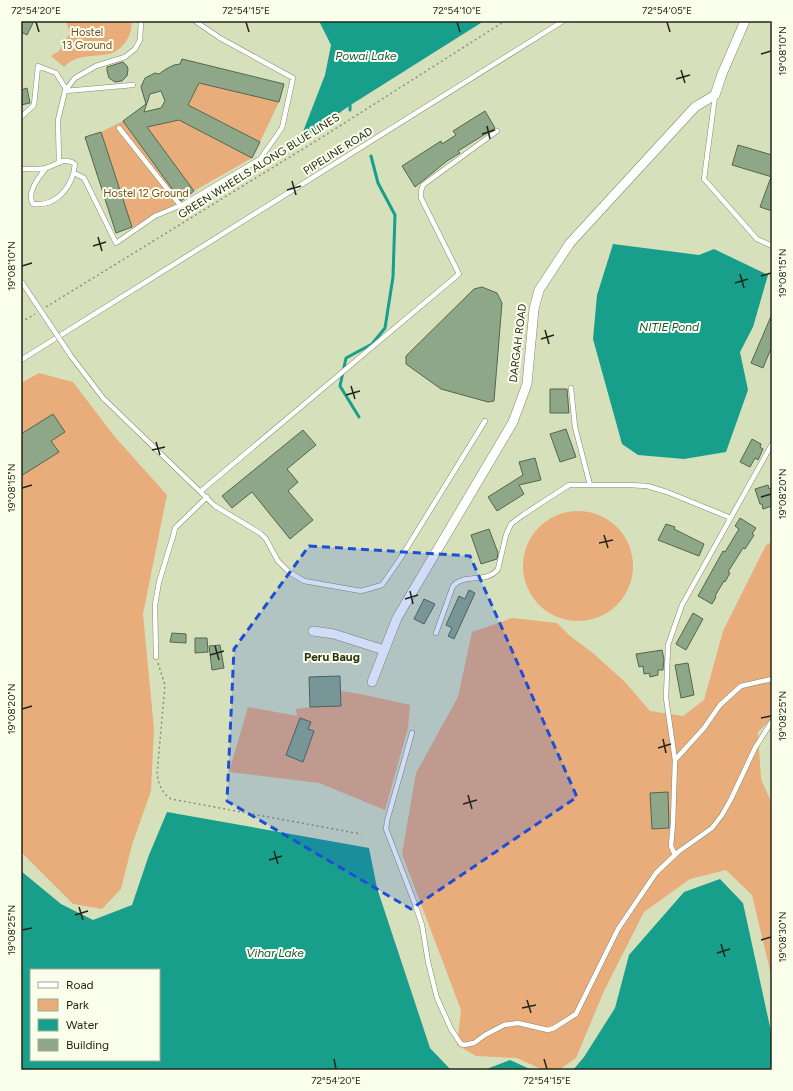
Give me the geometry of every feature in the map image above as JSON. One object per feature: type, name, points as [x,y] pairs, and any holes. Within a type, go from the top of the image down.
[{"type":"street","points":[[715,95],[722,74],[745,21]]},
{"type":"street","name":"DARGAH ROAD","points":[[372,682],[397,618],[513,422],[527,384],[534,309],[539,290],[570,243],[695,107],[715,95]]},
{"type":"street","points":[[313,631],[334,634],[384,650]]},
{"type":"lane","points":[[59,163],[58,120],[65,90],[75,78],[96,66],[125,57],[135,49],[140,40],[141,21]]},
{"type":"lane","points":[[74,173],[84,178],[116,243],[154,216],[180,205],[260,159],[282,128],[294,78],[220,38],[195,21]]},
{"type":"lane","name":"PIPELINE ROAD","points":[[21,360],[563,21]]},
{"type":"lane","points":[[21,117],[34,105],[38,66],[56,73],[65,90]]},
{"type":"lane","points":[[65,90],[133,85]]},
{"type":"lane","points":[[715,95],[704,179],[757,239],[772,246]]},
{"type":"lane","points":[[119,128],[180,205]]},
{"type":"lane","points":[[201,491],[459,274],[421,198],[421,191],[423,185],[497,131]]},
{"type":"lane","points":[[21,169],[46,168],[64,160],[70,160],[75,164],[74,173],[66,190],[60,196],[43,205],[33,204],[31,201],[31,192],[46,168]]},
{"type":"lane","points":[[21,281],[71,356],[103,398],[215,506],[260,533],[266,539],[278,561],[289,572],[304,581],[361,591],[382,585],[400,559],[485,421]]},
{"type":"lane","points":[[571,388],[575,427],[590,485]]},
{"type":"lane","points":[[675,855],[671,846],[675,760],[666,698],[668,644],[682,605],[772,444]]},
{"type":"lane","points":[[436,633],[453,586],[456,582],[489,576],[495,573],[498,569],[506,535],[511,524],[522,515],[569,485],[629,484],[647,486],[667,492],[730,518]]},
{"type":"lane","points":[[156,657],[155,605],[159,582],[174,533],[176,528],[207,497]]},
{"type":"lane","points":[[675,760],[704,728],[720,705],[741,686],[772,679]]},
{"type":"lane","points":[[412,733],[386,829],[422,925],[428,962],[437,998],[451,1029],[461,1044],[464,1045],[474,1043],[484,1034],[504,1025],[518,1023],[548,1030],[554,1028],[576,1014],[618,929],[656,874],[675,855],[712,828],[722,815],[732,799],[755,748],[772,721]]},
{"type":"path","name":"GREEN WHEELS ALONG BLUE LINES","points":[[46,307],[324,136],[505,21]]},
{"type":"path","points":[[21,322],[39,311]]},
{"type":"path","points":[[156,657],[165,685],[157,774],[158,782],[165,795],[171,798],[361,834]]},
{"type":"highlighted area","points":[[309,546],[470,556],[577,797],[411,909],[227,801],[234,649]]},
{"type":"green space","name":"Hostel 13 Ground","points":[[66,21],[131,21],[131,31],[122,46],[114,52],[79,58],[64,67],[51,56],[59,51],[70,33]]},
{"type":"green space","points":[[199,83],[279,102],[260,142],[188,105]]},
{"type":"green space","name":"Hostel 12 Ground","points":[[179,120],[252,158],[194,191],[147,127]]},
{"type":"green space","name":"Hostel 12 Ground","points":[[123,121],[181,201],[132,228],[101,132]]},
{"type":"green space","points":[[39,373],[73,382],[115,437],[167,495],[143,614],[154,729],[151,791],[132,845],[121,889],[102,909],[73,904],[21,852],[21,383]]},
{"type":"green space","points":[[578,511],[599,515],[609,520],[617,527],[624,535],[629,545],[633,566],[629,587],[624,597],[617,605],[609,612],[599,617],[578,621],[557,617],[547,612],[539,605],[532,597],[527,587],[523,566],[527,545],[532,535],[539,527],[547,520],[557,515]]},
{"type":"green space","points":[[772,542],[772,718],[758,732],[761,779],[772,804],[772,979],[752,895],[726,870],[690,879],[644,912],[604,991],[576,1058],[559,1070],[543,1070],[517,1058],[476,1056],[457,1045],[461,1010],[402,854],[416,773],[458,697],[472,632],[512,618],[557,623],[570,636],[593,653],[625,682],[650,711],[683,716],[704,700],[723,631],[766,545]]},
{"type":"green space","points":[[341,691],[410,705],[408,728],[385,810],[319,783],[229,772],[248,707],[297,716],[296,709],[341,706]]},
{"type":"water","name":"Powai Lake","points":[[319,21],[484,21],[349,106],[299,142],[325,75],[331,45]]},
{"type":"water","name":"NITIE Pond","points":[[613,244],[699,255],[714,249],[768,275],[753,327],[740,352],[748,390],[726,452],[684,459],[638,455],[622,444],[593,339],[597,295]]},
{"type":"water","name":"Vihar Lake","points":[[167,812],[369,848],[377,888],[430,1048],[451,1070],[21,1070],[21,871],[61,904],[93,920],[132,905],[149,855]]},
{"type":"water","points":[[720,879],[743,903],[772,1036],[772,1070],[573,1070],[584,1057],[615,1008],[629,955],[684,892]]},
{"type":"water","points":[[510,1060],[532,1070],[484,1070]]},
{"type":"building","points":[[21,21],[34,21],[27,35],[21,32]]},
{"type":"building","points":[[182,59],[284,84],[279,102],[199,83],[188,105],[260,142],[252,158],[179,120],[147,127],[194,191],[181,201],[123,121],[146,104],[141,87],[145,78],[155,73],[159,74],[174,65],[180,64]],"holes":[[[161,91],[165,101],[161,108],[144,112],[150,94]]]},
{"type":"building","points":[[123,62],[128,69],[127,76],[122,81],[115,82],[109,78],[107,67]]},
{"type":"building","points":[[27,88],[30,103],[21,105],[21,90]]},
{"type":"building","points":[[485,111],[495,128],[458,151],[460,153],[447,161],[415,187],[402,166],[441,141],[442,144],[456,135],[453,131]]},
{"type":"building","points":[[101,132],[132,227],[116,233],[85,137]]},
{"type":"building","points":[[738,145],[772,155],[772,177],[732,165]]},
{"type":"building","points":[[772,177],[772,211],[760,207]]},
{"type":"building","points":[[482,287],[497,293],[502,303],[494,401],[488,402],[441,389],[406,364],[406,356],[474,289]]},
{"type":"building","points":[[772,314],[772,346],[763,368],[751,363]]},
{"type":"building","points":[[550,389],[567,389],[569,413],[550,413]]},
{"type":"building","points":[[53,414],[65,432],[51,441],[59,452],[21,476],[21,434]]},
{"type":"building","points":[[566,429],[576,457],[560,462],[550,434]]},
{"type":"building","points":[[303,430],[316,445],[287,469],[298,482],[288,491],[313,520],[290,539],[252,492],[232,508],[222,496]]},
{"type":"building","points":[[752,439],[761,444],[760,447],[763,449],[758,460],[755,458],[750,467],[740,462]]},
{"type":"building","points":[[535,458],[541,480],[519,485],[524,494],[497,511],[488,497],[523,475],[519,462]]},
{"type":"building","points":[[768,485],[769,489],[772,488],[772,506],[763,509],[755,489]]},
{"type":"building","points":[[740,518],[756,528],[752,534],[754,535],[745,549],[743,548],[728,572],[730,573],[715,596],[716,597],[712,604],[698,596],[723,551],[725,552],[739,529],[735,526]]},
{"type":"building","points":[[666,524],[675,527],[674,529],[704,544],[699,556],[658,540]]},
{"type":"building","points":[[489,529],[498,553],[497,559],[481,564],[471,535]]},
{"type":"building","points":[[469,590],[475,593],[454,639],[448,636],[452,628],[446,625],[459,596],[465,599]]},
{"type":"building","points":[[424,599],[435,604],[424,624],[414,619]]},
{"type":"building","points":[[693,613],[703,619],[686,650],[676,644]]},
{"type":"building","points":[[172,633],[186,634],[186,643],[170,642]]},
{"type":"building","points":[[195,638],[207,638],[208,652],[195,653]]},
{"type":"building","points":[[220,645],[224,668],[212,670],[209,646]]},
{"type":"building","points":[[662,650],[664,659],[663,670],[658,670],[658,675],[650,677],[649,673],[644,674],[643,666],[639,667],[636,654]]},
{"type":"building","points":[[688,663],[694,695],[681,698],[675,665]]},
{"type":"building","points":[[340,676],[341,706],[310,707],[309,677]]},
{"type":"building","points":[[300,718],[311,722],[308,729],[314,731],[303,762],[286,755]]},
{"type":"building","points":[[668,792],[669,828],[652,829],[650,793]]},
{"type":"waterway","points":[[350,102],[350,110]]},
{"type":"waterway","points":[[359,417],[340,386],[346,358],[372,344],[385,328],[393,277],[395,215],[378,183],[371,156]]},
{"type":"district","name":"Peru Baug","points":[[332,657]]}]
